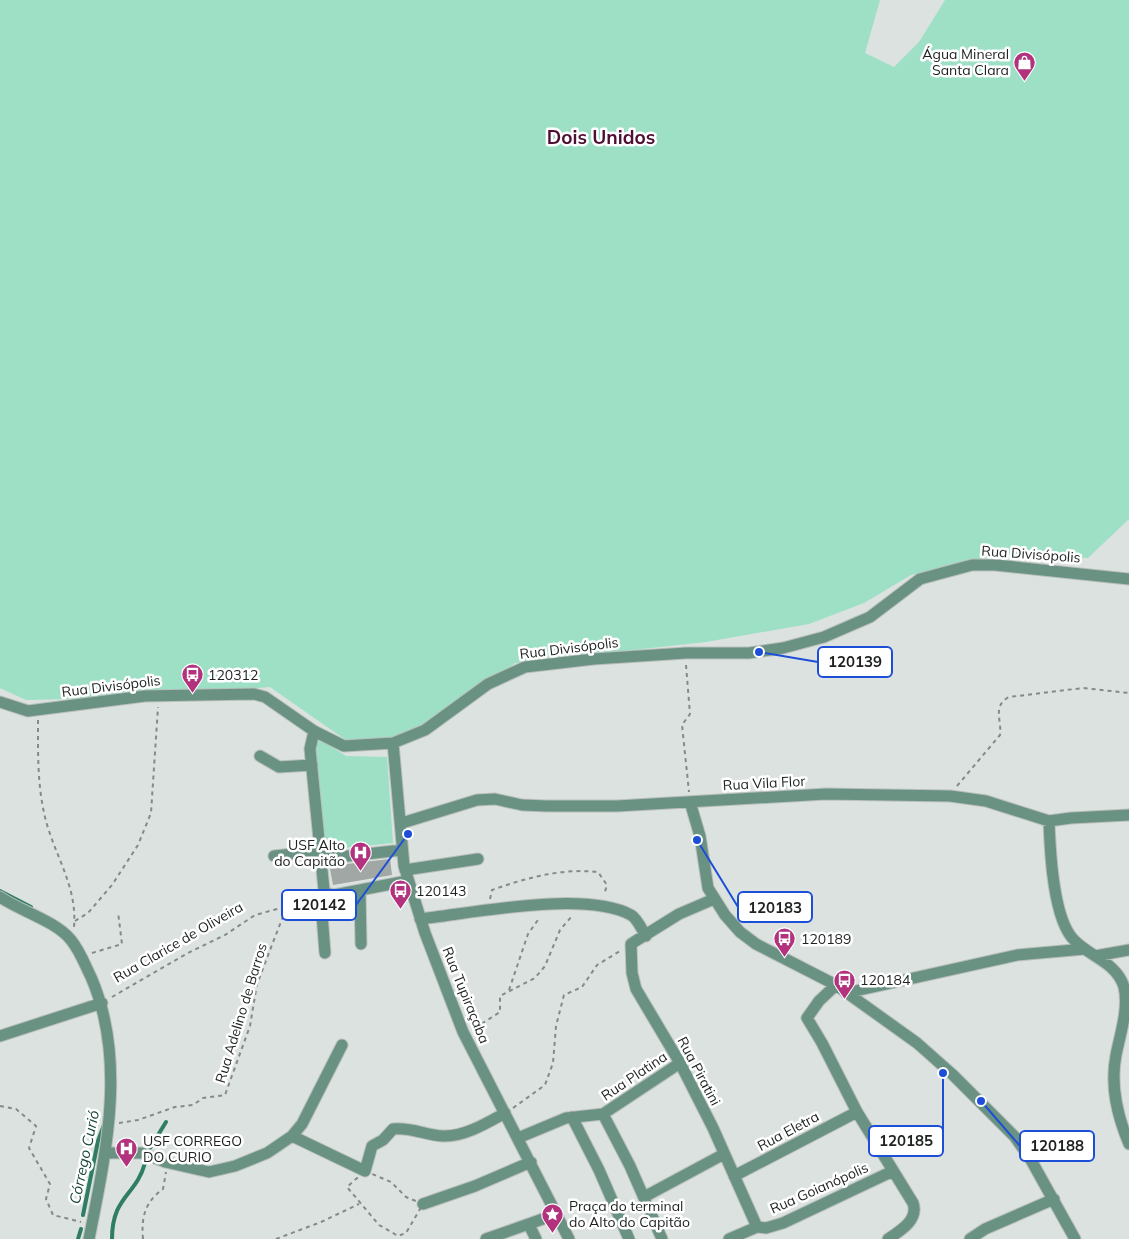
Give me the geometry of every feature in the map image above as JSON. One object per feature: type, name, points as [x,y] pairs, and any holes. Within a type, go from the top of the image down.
[{"type":"street","name":"Rua Divisópolis","points":[[0,702],[28,711],[95,700],[159,695],[254,694],[265,697],[314,731],[344,746],[393,743],[426,730],[488,684],[525,667],[575,660],[686,653],[749,653],[783,648],[824,637],[870,617],[920,579],[972,565],[995,565],[1129,580]]},
{"type":"street","points":[[314,731],[310,749],[321,855],[327,892],[321,902],[325,953]]},
{"type":"street","name":"Rua Tupiraçaba","points":[[393,743],[402,823],[402,850],[406,876],[420,920],[464,1034],[569,1239]]},
{"type":"street","points":[[260,756],[280,767],[312,765]]},
{"type":"street","name":"Rua Vila Flor","points":[[402,823],[477,800],[495,799],[522,805],[553,806],[690,802],[826,794],[950,796],[986,800],[1049,821],[1129,815]]},
{"type":"street","points":[[690,802],[700,836],[706,879],[714,899],[740,932],[756,944],[836,985],[917,1043],[984,1104],[1015,1137],[1054,1199],[1076,1239]]},
{"type":"street","points":[[1049,821],[1050,856],[1063,923],[1074,941],[1111,966],[1124,988],[1125,1001],[1114,1083],[1115,1101],[1129,1144]]},
{"type":"street","points":[[274,856],[402,850]]},
{"type":"street","points":[[327,892],[360,891],[406,876],[478,859]]},
{"type":"street","points":[[360,891],[361,944]]},
{"type":"street","points":[[0,897],[59,930],[71,940],[102,1004],[110,1063],[110,1124],[89,1239]]},
{"type":"street","points":[[631,944],[672,918],[714,899]]},
{"type":"street","points":[[420,920],[549,905],[601,904],[633,915],[646,936]]},
{"type":"street","name":"Rua Piratini","points":[[631,944],[632,973],[636,989],[680,1063],[757,1227]]},
{"type":"street","points":[[846,993],[1017,955],[1085,949]]},
{"type":"street","points":[[1095,956],[1129,950]]},
{"type":"street","points":[[836,985],[819,1001],[808,1018],[857,1112],[913,1203],[914,1213],[910,1221],[888,1239]]},
{"type":"street","points":[[0,1036],[102,1004]]},
{"type":"street","points":[[106,1153],[142,1152],[165,1162],[210,1172],[235,1166],[267,1153],[292,1136],[302,1124],[342,1046]]},
{"type":"street","name":"Rua Platina","points":[[518,1138],[551,1122],[572,1117],[603,1114],[680,1063]]},
{"type":"street","name":"Rua Eletra","points":[[734,1176],[857,1112]]},
{"type":"street","points":[[292,1136],[365,1171],[373,1144],[383,1140],[393,1129],[409,1128],[443,1136],[459,1134],[484,1125],[505,1113]]},
{"type":"street","points":[[603,1114],[630,1166],[662,1239]]},
{"type":"street","points":[[572,1117],[599,1170],[629,1239]]},
{"type":"street","points":[[644,1197],[724,1154]]},
{"type":"street","points":[[423,1204],[475,1186],[531,1162]]},
{"type":"street","name":"Rua Goianópolis","points":[[729,1239],[757,1227],[766,1228],[783,1222],[893,1171]]},
{"type":"street","points":[[970,1239],[985,1229],[1054,1199]]},
{"type":"street","points":[[489,1239],[557,1214]]},
{"type":"street","points":[[529,1225],[536,1239]]},
{"type":"path","points":[[686,653],[690,714],[682,725],[682,732],[690,802]]},
{"type":"path","points":[[950,796],[968,770],[1000,735],[999,706],[1008,697],[1083,688],[1129,693]]},
{"type":"path","points":[[75,921],[88,913],[112,885],[138,845],[151,813],[159,695]]},
{"type":"path","points":[[38,710],[37,771],[48,829],[65,869],[73,894],[75,921],[71,940]]},
{"type":"path","points":[[487,911],[492,890],[519,880],[578,870],[598,872],[607,885],[601,904]]},
{"type":"path","name":"Rua Clarice de Oliveira","points":[[102,1004],[188,953],[225,935],[255,915],[327,892]]},
{"type":"path","points":[[508,992],[528,934],[549,905]]},
{"type":"path","name":"Rua Adelino de Barros","points":[[110,1124],[138,1120],[175,1107],[193,1104],[203,1098],[225,1095],[250,1026],[257,984],[287,906]]},
{"type":"path","points":[[80,956],[122,944],[118,912]]},
{"type":"path","points":[[464,1034],[500,1012],[500,996],[535,978],[545,966],[560,930],[572,916]]},
{"type":"path","points":[[505,1113],[545,1085],[553,1063],[556,1026],[564,995],[582,987],[597,965],[631,944]]},
{"type":"path","points":[[0,1106],[16,1109],[36,1126],[29,1148],[50,1184],[46,1199],[52,1215],[92,1225]]},
{"type":"path","points":[[142,1239],[144,1211],[152,1197],[164,1189],[165,1162]]},
{"type":"path","points":[[398,1236],[406,1233],[423,1204],[406,1197],[391,1182],[365,1171],[346,1188],[379,1225],[401,1239]]},
{"type":"path","points":[[276,1239],[321,1222],[360,1204]]},
{"type":"green space","points":[[0,0],[880,0],[865,53],[894,67],[919,42],[945,0],[1129,0],[1129,519],[1088,558],[1001,554],[911,575],[864,603],[809,624],[706,642],[515,663],[453,714],[410,741],[353,745],[270,687],[153,697],[26,700],[0,688]]},
{"type":"green space","points":[[319,738],[346,756],[387,757],[393,843],[325,850],[315,762],[316,740]]},
{"type":"building","name":"USF Alto do Capitão","points":[[390,859],[392,875],[333,885],[330,869],[338,867],[338,865]]},
{"type":"waterway","name":"Córrego Curió","points":[[0,891],[31,907]]},
{"type":"waterway","points":[[150,1148],[166,1122]]},
{"type":"waterway","name":"Córrego Curió","points":[[83,1215],[98,1141],[104,1125]]},
{"type":"waterway","points":[[112,1239],[116,1214],[120,1205],[136,1183],[145,1163]]},
{"type":"waterway","name":"Córrego Curió","points":[[78,1239],[81,1229]]},
{"type":"place","name":"Água Mineral Santa Clara","points":[[1025,81]]},
{"type":"place","name":"120139","points":[[759,652]]},
{"type":"place","name":"120312","points":[[192,694]]},
{"type":"place","name":"120142","points":[[408,834]]},
{"type":"place","name":"120183","points":[[697,840]]},
{"type":"place","name":"USF Alto do Capitão","points":[[361,872]]},
{"type":"place","name":"120143","points":[[400,910]]},
{"type":"place","name":"120189","points":[[785,958]]},
{"type":"place","name":"120184","points":[[844,999]]},
{"type":"place","name":"120185","points":[[943,1073]]},
{"type":"place","name":"120188","points":[[981,1101]]},
{"type":"place","name":"USF CORREGO DO CURIO","points":[[127,1168]]},
{"type":"place","name":"Praça do terminal do Alto do Capitão","points":[[553,1233]]},
{"type":"district","name":"Dois Unidos","points":[[601,137]]}]
